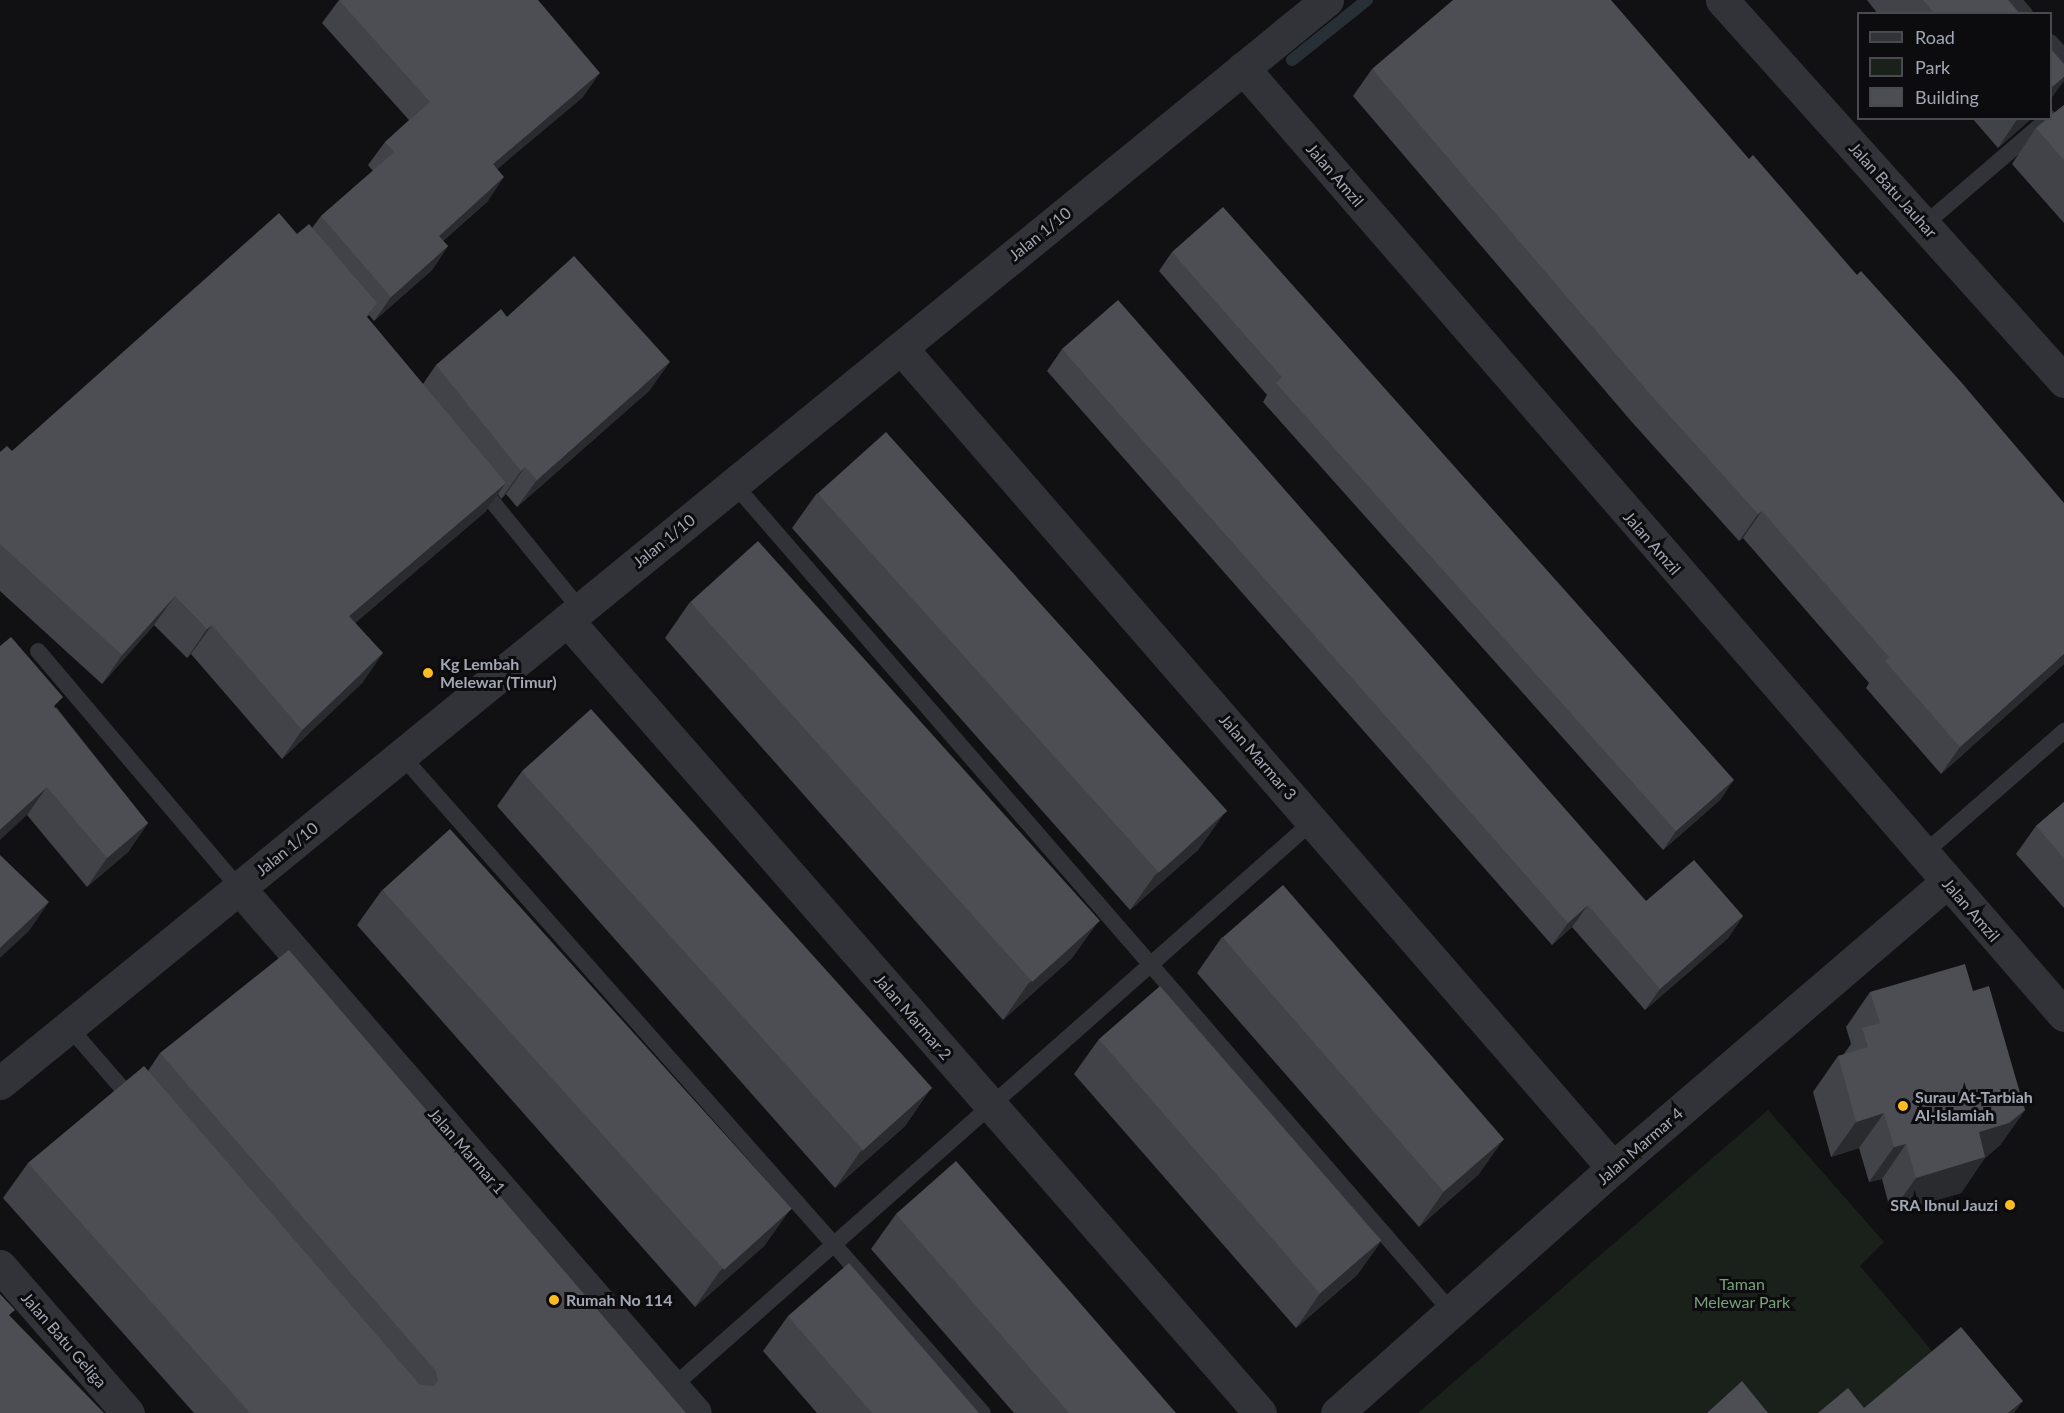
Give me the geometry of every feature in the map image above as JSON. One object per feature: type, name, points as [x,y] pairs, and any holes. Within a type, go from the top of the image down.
[{"type":"street","name":"Jalan 1/10","points":[[0,1083],[1327,0]]},
{"type":"street","name":"Jalan Batu Jauhar","points":[[1722,0],[2064,381]]},
{"type":"street","name":"Jalan Amzil","points":[[1243,68],[1922,855],[2064,1015]]},
{"type":"street","name":"Jalan Marmar 3","points":[[901,348],[1614,1168]]},
{"type":"street","name":"Jalan Marmar 2","points":[[573,614],[990,1106],[1260,1413]]},
{"type":"street","name":"Jalan Marmar 4","points":[[1337,1413],[1614,1168],[1947,882]]},
{"type":"street","name":"Jalan Marmar 1","points":[[239,888],[695,1413]]},
{"type":"street","name":"Jalan Batu Geliga","points":[[0,1266],[128,1413]]},
{"type":"lane","points":[[2013,0],[2023,12]]},
{"type":"lane","points":[[2052,44],[2064,57]]},
{"type":"lane","points":[[2052,116],[2064,106]]},
{"type":"lane","points":[[1924,225],[2048,120]]},
{"type":"lane","points":[[466,471],[573,614]]},
{"type":"lane","points":[[734,484],[1153,962],[1451,1311]]},
{"type":"lane","points":[[38,651],[239,888]]},
{"type":"lane","points":[[1922,855],[2064,731]]},
{"type":"lane","points":[[401,755],[983,1413]]},
{"type":"lane","points":[[643,1413],[1313,821]]},
{"type":"lane","points":[[69,1027],[146,1117]]},
{"type":"green space","name":"Taman Melewar Park","points":[[1768,1110],[1884,1242],[1860,1266],[1939,1359],[1874,1413],[1418,1413]]},
{"type":"building","points":[[339,0],[538,0],[600,73],[493,164],[504,177],[439,236],[448,246],[391,297],[321,216],[394,152],[385,142],[430,102]]},
{"type":"building","points":[[1453,0],[1611,0],[1749,159],[1753,155],[1857,275],[1861,271],[1961,382],[2064,503],[2064,654],[1960,747],[1885,661],[1889,657],[1762,511],[1758,514],[1650,394],[1372,69]]},
{"type":"building","points":[[1923,0],[2008,0],[2018,12],[1933,12]]},
{"type":"building","points":[[2052,50],[2064,64],[2064,77],[2052,87]]},
{"type":"building","points":[[2064,105],[2064,160],[2036,128],[2046,120],[2052,120],[2052,114]]},
{"type":"building","points":[[1223,207],[1734,780],[1676,831],[1276,383],[1282,377],[1172,252]]},
{"type":"building","points":[[279,213],[297,234],[309,224],[377,303],[366,316],[506,483],[349,616],[383,653],[302,730],[212,625],[207,629],[175,596],[122,655],[0,544],[0,452],[7,446],[12,451]]},
{"type":"building","points":[[574,256],[670,362],[537,480],[525,467],[521,471],[436,365],[501,309],[507,317]]},
{"type":"building","points":[[1118,300],[1646,901],[1694,860],[1743,916],[1660,989],[1588,905],[1568,923],[1062,349]]},
{"type":"building","points":[[886,432],[1227,811],[1159,873],[818,494]]},
{"type":"building","points":[[758,541],[1100,921],[1032,982],[690,602]]},
{"type":"building","points":[[11,637],[63,697],[54,706],[148,823],[107,858],[47,787],[0,830],[0,646]]},
{"type":"building","points":[[591,709],[932,1088],[863,1150],[522,771]]},
{"type":"building","points":[[2064,802],[2064,858],[2036,826]]},
{"type":"building","points":[[450,829],[792,1209],[724,1270],[382,890]]},
{"type":"building","points":[[0,855],[49,902],[0,948]]},
{"type":"building","points":[[1283,885],[1504,1139],[1444,1192],[1223,937]]},
{"type":"building","points":[[289,950],[686,1413],[250,1413],[28,1163],[144,1066],[420,1385],[434,1386],[438,1381],[436,1371],[160,1053]]},
{"type":"building","name":"Surau At-Tarbiah Al-Islamiah","points":[[1965,964],[1973,991],[1989,986],[2025,1110],[2009,1123],[1979,1132],[1985,1157],[1916,1178],[1906,1144],[1894,1147],[1884,1113],[1856,1122],[1838,1056],[1868,1047],[1862,1028],[1880,1023],[1870,992]]},
{"type":"building","points":[[1160,986],[1381,1240],[1320,1293],[1099,1039]]},
{"type":"building","points":[[956,1161],[1176,1413],[1069,1413],[896,1214]]},
{"type":"building","points":[[849,1263],[979,1413],[872,1413],[788,1316]]},
{"type":"building","points":[[0,1294],[15,1310],[9,1315],[104,1413],[0,1413]]},
{"type":"building","points":[[1961,1327],[2023,1401],[2008,1413],[1818,1413],[1848,1388],[1864,1408]]},
{"type":"building","points":[[1742,1381],[1768,1413],[1707,1413]]},
{"type":"waterway","points":[[1292,60],[1367,0]]},
{"type":"place","name":"Kg Lembah Melewar (Timur)","points":[[428,673]]},
{"type":"place","name":"Surau At-Tarbiah Al-Islamiah","points":[[1903,1106]]},
{"type":"place","name":"SRA Ibnul Jauzi","points":[[2010,1205]]},
{"type":"place","name":"Rumah No 114","points":[[554,1300]]}]
